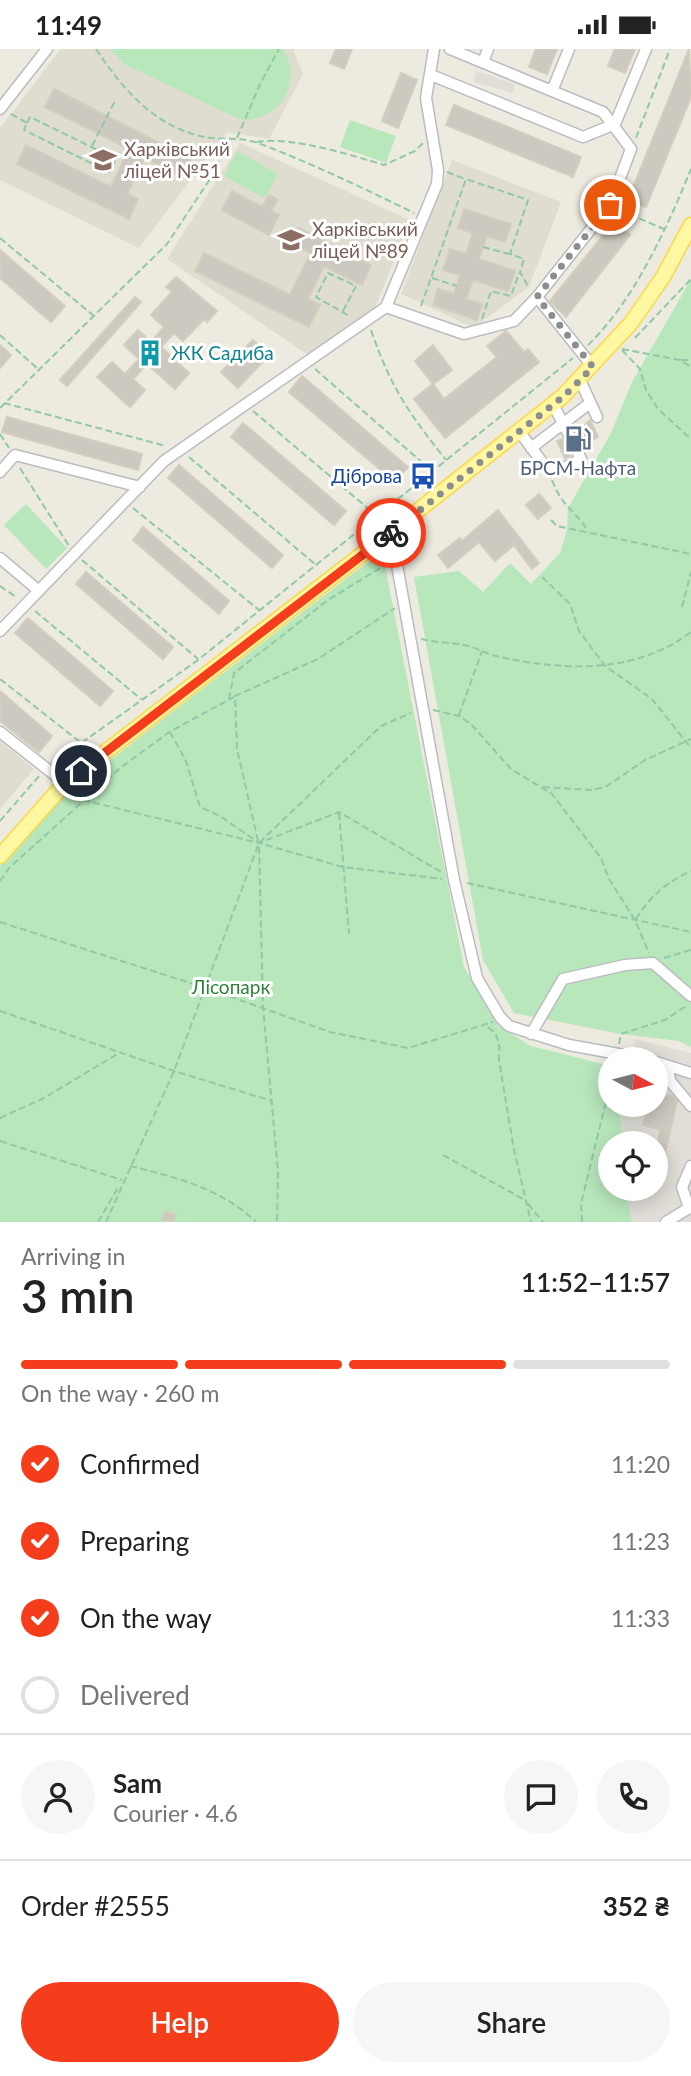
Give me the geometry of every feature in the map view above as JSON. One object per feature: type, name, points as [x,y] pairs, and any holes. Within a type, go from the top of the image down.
[{"type":"main road","points":[[0,856],[65,783],[391,533],[580,380],[631,323],[663,277],[691,225]]},
{"type":"lane","points":[[0,109],[47,49]]},
{"type":"lane","points":[[0,631],[164,461],[386,307],[437,184],[438,170],[426,98],[432,75],[434,49]]},
{"type":"lane","points":[[386,307],[464,334],[514,321],[537,297],[610,205],[631,149],[615,124],[603,112],[450,49]]},
{"type":"lane","points":[[483,62],[488,49]]},
{"type":"lane","points":[[552,91],[569,49]]},
{"type":"lane","points":[[432,75],[583,137],[615,124],[646,49]]},
{"type":"lane","points":[[537,297],[593,367]]},
{"type":"lane","points":[[580,380],[597,417]]},
{"type":"lane","points":[[531,447],[590,403]]},
{"type":"lane","points":[[519,431],[545,467],[558,471],[581,459],[553,404]]},
{"type":"lane","points":[[0,472],[15,455],[140,487]]},
{"type":"lane","points":[[391,533],[454,880],[477,978],[500,1017],[509,1025],[569,1045],[598,1050]]},
{"type":"lane","points":[[0,558],[39,591]]},
{"type":"lane","points":[[0,731],[65,783]]},
{"type":"lane","points":[[531,1034],[563,979],[625,965],[653,963],[691,996]]},
{"type":"lane","points":[[691,1073],[668,1067],[670,1081],[691,1106]]},
{"type":"lane","points":[[666,1222],[690,1207],[682,1187],[691,1166]]},
{"type":"path","points":[[96,49],[116,79],[141,107],[180,129],[202,137],[276,141],[352,154],[384,165],[415,151],[432,133]]},
{"type":"path","points":[[237,139],[261,82],[279,49]]},
{"type":"path","points":[[631,149],[670,49]]},
{"type":"path","points":[[92,147],[115,101]]},
{"type":"path","points":[[0,109],[27,123]]},
{"type":"path","points":[[30,117],[116,159],[109,172],[24,130],[27,123],[30,117]]},
{"type":"path","points":[[0,408],[167,243],[216,170],[226,138]]},
{"type":"path","points":[[256,142],[422,217]]},
{"type":"path","points":[[0,821],[46,768],[198,660],[580,353],[604,330],[666,230],[691,169]]},
{"type":"path","points":[[438,170],[528,200],[510,254]]},
{"type":"path","points":[[416,317],[466,179]]},
{"type":"path","points":[[610,205],[666,230]]},
{"type":"path","points":[[0,238],[94,316]]},
{"type":"path","points":[[479,329],[491,291],[511,296],[524,259],[483,247]]},
{"type":"path","points":[[520,272],[537,297]]},
{"type":"path","points":[[343,311],[356,286],[328,273],[316,297],[363,323],[385,373],[405,408],[447,460]]},
{"type":"path","points":[[432,278],[457,286]]},
{"type":"path","points":[[621,349],[649,327],[691,279]]},
{"type":"path","points":[[0,335],[38,370]]},
{"type":"path","points":[[621,349],[691,360]]},
{"type":"path","points":[[621,349],[640,369],[646,390],[658,409],[691,439]]},
{"type":"path","points":[[680,359],[691,366]]},
{"type":"path","points":[[307,362],[433,472]]},
{"type":"path","points":[[4,403],[180,450],[317,565]]},
{"type":"path","points":[[246,405],[378,516]]},
{"type":"path","points":[[0,434],[15,455],[28,485],[75,554],[198,660]]},
{"type":"path","points":[[545,467],[558,499],[579,517],[588,531]]},
{"type":"path","points":[[125,502],[260,610]]},
{"type":"path","points":[[551,520],[557,526],[691,554]]},
{"type":"path","points":[[229,700],[234,674],[328,600],[396,558]]},
{"type":"path","points":[[682,607],[691,572]]},
{"type":"path","points":[[542,577],[570,604],[579,631],[605,666],[652,699],[691,748]]},
{"type":"path","points":[[0,586],[26,604],[142,699]]},
{"type":"path","points":[[0,881],[9,868],[83,800],[170,732],[235,696],[318,659],[369,628],[403,600]]},
{"type":"path","points":[[410,636],[465,645],[571,669],[605,666],[672,646],[691,632]]},
{"type":"path","points":[[459,716],[482,651]]},
{"type":"path","points":[[0,679],[81,743]]},
{"type":"path","points":[[235,696],[237,749],[258,843],[263,1007],[278,1171],[277,1222]]},
{"type":"path","points":[[106,1222],[174,1071],[258,843],[381,726],[424,708],[459,716],[482,735],[511,769],[552,794],[601,859],[609,879],[635,920],[653,963],[691,950]]},
{"type":"path","points":[[170,732],[187,761],[200,807],[219,816],[258,843]]},
{"type":"path","points":[[541,786],[593,790],[607,786],[666,749],[691,739]]},
{"type":"path","points":[[83,800],[343,867],[454,880],[691,932]]},
{"type":"path","points":[[258,843],[339,812]]},
{"type":"path","points":[[339,812],[454,880]]},
{"type":"path","points":[[339,812],[349,934]]},
{"type":"path","points":[[635,920],[648,900],[666,884],[691,871]]},
{"type":"path","points":[[0,922],[206,988],[330,1032],[408,1048],[460,1031],[487,1027],[496,1034],[500,1046],[514,1150],[531,1222]]},
{"type":"path","points":[[621,1034],[665,1020],[691,1002]]},
{"type":"path","points":[[0,1011],[174,1071],[273,1101]]},
{"type":"path","points":[[0,1118],[44,1098],[120,1052]]},
{"type":"path","points":[[582,1222],[581,1204],[602,1117]]},
{"type":"path","points":[[0,1141],[123,1181]]},
{"type":"path","points":[[443,1155],[526,1201],[543,1222]]},
{"type":"path","points":[[129,1166],[173,1176],[219,1194],[256,1222]]},
{"type":"path","points":[[98,1222],[123,1181]]},
{"type":"shaded area","name":"Харківський ліцей №51","points":[[61,49],[293,49],[303,74],[269,139],[227,132],[139,248],[0,180],[0,128]]},
{"type":"shaded area","points":[[476,71],[515,84],[513,93],[473,82]]},
{"type":"shaded area","name":"Харківський ліцей №89","points":[[240,143],[410,220],[374,311],[308,355],[167,259]]},
{"type":"shaded area","points":[[452,160],[561,202],[529,287],[480,323],[470,326],[401,294]]},
{"type":"shaded area","points":[[0,741],[34,769],[0,809]]},
{"type":"shaded area","points":[[635,1039],[667,1047],[634,1047]]},
{"type":"shaded area","points":[[668,1047],[691,1053],[691,1222],[603,1222],[608,1201],[668,1201],[668,1131],[619,1131],[622,1117],[668,1117]]},
{"type":"green space","points":[[110,49],[283,49],[289,62],[289,87],[277,107],[267,114],[255,119],[241,120],[124,64]]},
{"type":"green space","points":[[350,120],[396,136],[386,163],[340,147]]},
{"type":"green space","points":[[237,151],[278,174],[265,198],[224,176]]},
{"type":"green space","points":[[691,279],[691,1047],[679,1041],[621,1034],[514,1013],[483,960],[414,577],[459,571],[483,592],[510,563],[531,584],[560,553],[567,530],[568,508],[611,433],[632,382]]},
{"type":"green space","points":[[26,504],[67,548],[46,569],[4,525]]},
{"type":"green space","name":"Лісопарк","points":[[382,551],[464,967],[499,1026],[531,1046],[598,1063],[598,1117],[621,1117],[621,1131],[598,1131],[598,1201],[628,1201],[632,1222],[0,1222],[0,866],[58,800]]},
{"type":"building","points":[[336,49],[352,49],[344,69],[330,63]]},
{"type":"building","points":[[536,49],[557,49],[547,74],[529,67]]},
{"type":"building","points":[[615,49],[635,49],[625,73],[608,66]]},
{"type":"building","points":[[689,49],[691,97],[646,207],[628,200]]},
{"type":"building","points":[[401,73],[417,80],[398,128],[382,121]]},
{"type":"building","points":[[54,89],[191,159],[182,176],[144,158],[127,194],[138,199],[129,219],[17,164],[26,145],[111,187],[129,149],[45,107]]},
{"type":"building","points":[[454,105],[581,157],[573,177],[446,125]]},
{"type":"building","points":[[232,191],[262,207],[269,195],[278,200],[271,211],[279,215],[269,235],[222,210]]},
{"type":"building","points":[[464,209],[511,224],[505,242],[487,236],[479,259],[515,271],[508,291],[473,280],[466,299],[482,304],[477,320],[433,305],[438,289],[454,294],[457,286],[460,275],[443,270],[450,249],[466,254],[473,233],[458,228]]},
{"type":"building","points":[[614,222],[630,235],[566,317],[550,301]]},
{"type":"building","points":[[298,228],[371,265],[362,285],[324,266],[308,299],[320,305],[309,327],[195,271],[204,253],[290,295],[311,253],[291,243]]},
{"type":"building","points":[[0,250],[65,306],[51,322],[0,278]]},
{"type":"building","name":"ЖК Садиба","points":[[176,277],[217,311],[207,322],[204,319],[183,341],[174,333],[161,347],[189,373],[175,389],[147,364],[133,379],[145,390],[130,407],[97,377],[112,362],[125,374],[139,359],[124,345],[138,330],[151,342],[164,327],[151,315],[172,292],[166,287]]},
{"type":"building","points":[[135,297],[141,302],[67,386],[60,380]]},
{"type":"building","points":[[506,331],[524,352],[528,349],[539,362],[445,438],[414,399],[433,384],[444,399],[497,357],[487,346]]},
{"type":"building","points":[[253,340],[269,355],[238,388],[221,372]]},
{"type":"building","points":[[0,345],[11,355],[0,368]]},
{"type":"building","points":[[433,345],[452,370],[433,384],[415,361]]},
{"type":"building","points":[[302,376],[408,467],[395,482],[289,392]]},
{"type":"building","points":[[7,417],[142,454],[138,470],[2,432]]},
{"type":"building","points":[[590,420],[598,437],[590,441],[593,446],[585,450],[576,432]]},
{"type":"building","points":[[243,423],[346,511],[334,525],[231,437]]},
{"type":"building","points":[[562,439],[570,456],[565,458],[557,441]]},
{"type":"building","points":[[179,465],[283,555],[272,568],[168,478]]},
{"type":"building","points":[[539,494],[551,508],[538,519],[526,505]]},
{"type":"building","points":[[498,510],[539,563],[532,569],[514,545],[495,561],[479,542],[448,568],[438,555],[460,538],[462,541]]},
{"type":"building","points":[[143,527],[229,601],[219,614],[133,540]]},
{"type":"building","points":[[86,572],[173,647],[163,659],[76,584]]},
{"type":"building","points":[[28,618],[113,691],[100,706],[15,633]]},
{"type":"building","points":[[0,691],[52,736],[39,752],[0,721]]},
{"type":"building","points":[[668,1096],[677,1101],[668,1141],[668,1131],[643,1125],[645,1117],[668,1117]]},
{"type":"building","points":[[165,1211],[176,1215],[173,1222],[162,1219]]},
{"type":"way so far","points":[[391,533],[564,396],[593,367],[537,297],[610,205]]},
{"type":"place","name":"Харківський ліцей №51","points":[[103,160]]},
{"type":"place","name":"Харківський ліцей №89","points":[[291,240]]},
{"type":"place","name":"ЖК Садиба","points":[[150,353]]},
{"type":"place","name":"БРСМ-Нафта","points":[[578,439]]},
{"type":"place","name":"Діброва","points":[[423,476]]},
{"type":"route","points":[[81,771],[391,533]]}]
